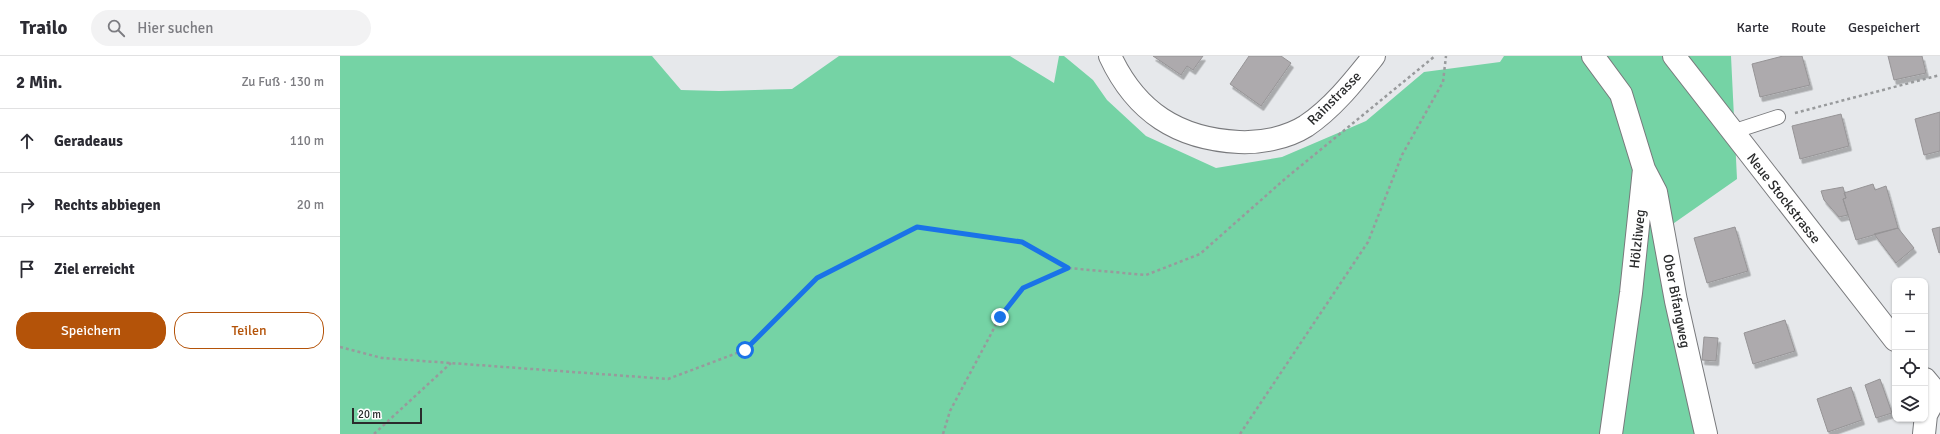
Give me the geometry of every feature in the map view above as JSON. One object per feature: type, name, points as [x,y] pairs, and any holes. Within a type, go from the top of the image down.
[{"type":"street","name":"Rainstrasse","points":[[1110,56],[1118,73],[1132,93],[1147,108],[1164,121],[1184,132],[1206,138],[1247,142],[1284,136],[1306,126],[1347,89],[1374,56]]},
{"type":"street","name":"Hölzliweg","points":[[1593,56],[1621,94],[1644,169],[1631,293],[1611,434]]},
{"type":"street","name":"Neue Stockstrasse","points":[[1674,56],[1892,336]]},
{"type":"street","name":"Ober Bifangweg","points":[[1644,169],[1656,192],[1676,301],[1706,434]]},
{"type":"street","points":[[1924,434],[1926,415],[1934,390]]},
{"type":"lane","points":[[1732,132],[1778,117]]},
{"type":"path","points":[[340,347],[382,358],[668,379],[745,350],[817,278],[917,227],[1022,242],[1068,268],[1146,275],[1200,254],[1286,178],[1435,56]]},
{"type":"path","points":[[1240,434],[1368,242],[1402,155],[1443,82],[1446,56]]},
{"type":"path","points":[[1778,117],[1940,75]]},
{"type":"path","points":[[943,434],[950,411],[1000,317],[1023,288],[1068,268]]},
{"type":"path","points":[[374,434],[452,362]]},
{"type":"green space","points":[[340,56],[652,56],[681,90],[719,91],[792,89],[839,56],[1010,56],[1054,83],[1059,56],[1064,56],[1093,80],[1107,100],[1146,136],[1216,168],[1282,157],[1366,121],[1424,72],[1500,62],[1504,56],[1731,56],[1737,179],[1667,228],[1700,434],[340,434]]},
{"type":"building","points":[[1153,56],[1203,56],[1193,70],[1187,66],[1181,75]]},
{"type":"building","points":[[1249,56],[1281,56],[1291,63],[1261,106],[1230,84]]},
{"type":"building","points":[[1783,56],[1802,56],[1810,85],[1760,97],[1752,64]]},
{"type":"building","points":[[1888,56],[1922,56],[1926,73],[1894,80]]},
{"type":"building","points":[[1940,112],[1940,151],[1924,155],[1915,119]]},
{"type":"building","points":[[1841,114],[1849,146],[1800,159],[1792,126]]},
{"type":"building","points":[[1873,184],[1875,190],[1886,186],[1898,228],[1856,240],[1843,199],[1846,198],[1844,193]]},
{"type":"building","points":[[1843,187],[1846,198],[1843,199],[1848,215],[1839,217],[1824,200],[1821,191]]},
{"type":"building","points":[[1735,227],[1748,271],[1707,283],[1694,238]]},
{"type":"building","points":[[1940,227],[1940,252],[1939,253],[1932,229]]},
{"type":"building","points":[[1898,228],[1914,248],[1896,263],[1874,234]]},
{"type":"building","points":[[1785,320],[1795,351],[1753,364],[1744,333]]},
{"type":"building","points":[[1704,337],[1718,338],[1716,361],[1702,360]]},
{"type":"building","points":[[1880,379],[1892,413],[1876,418],[1865,385]]},
{"type":"building","points":[[1851,387],[1862,420],[1828,432],[1817,399]]},
{"type":"route","points":[[745,350],[817,278],[917,227],[1022,242],[1068,268],[1023,288],[1000,317]]}]
